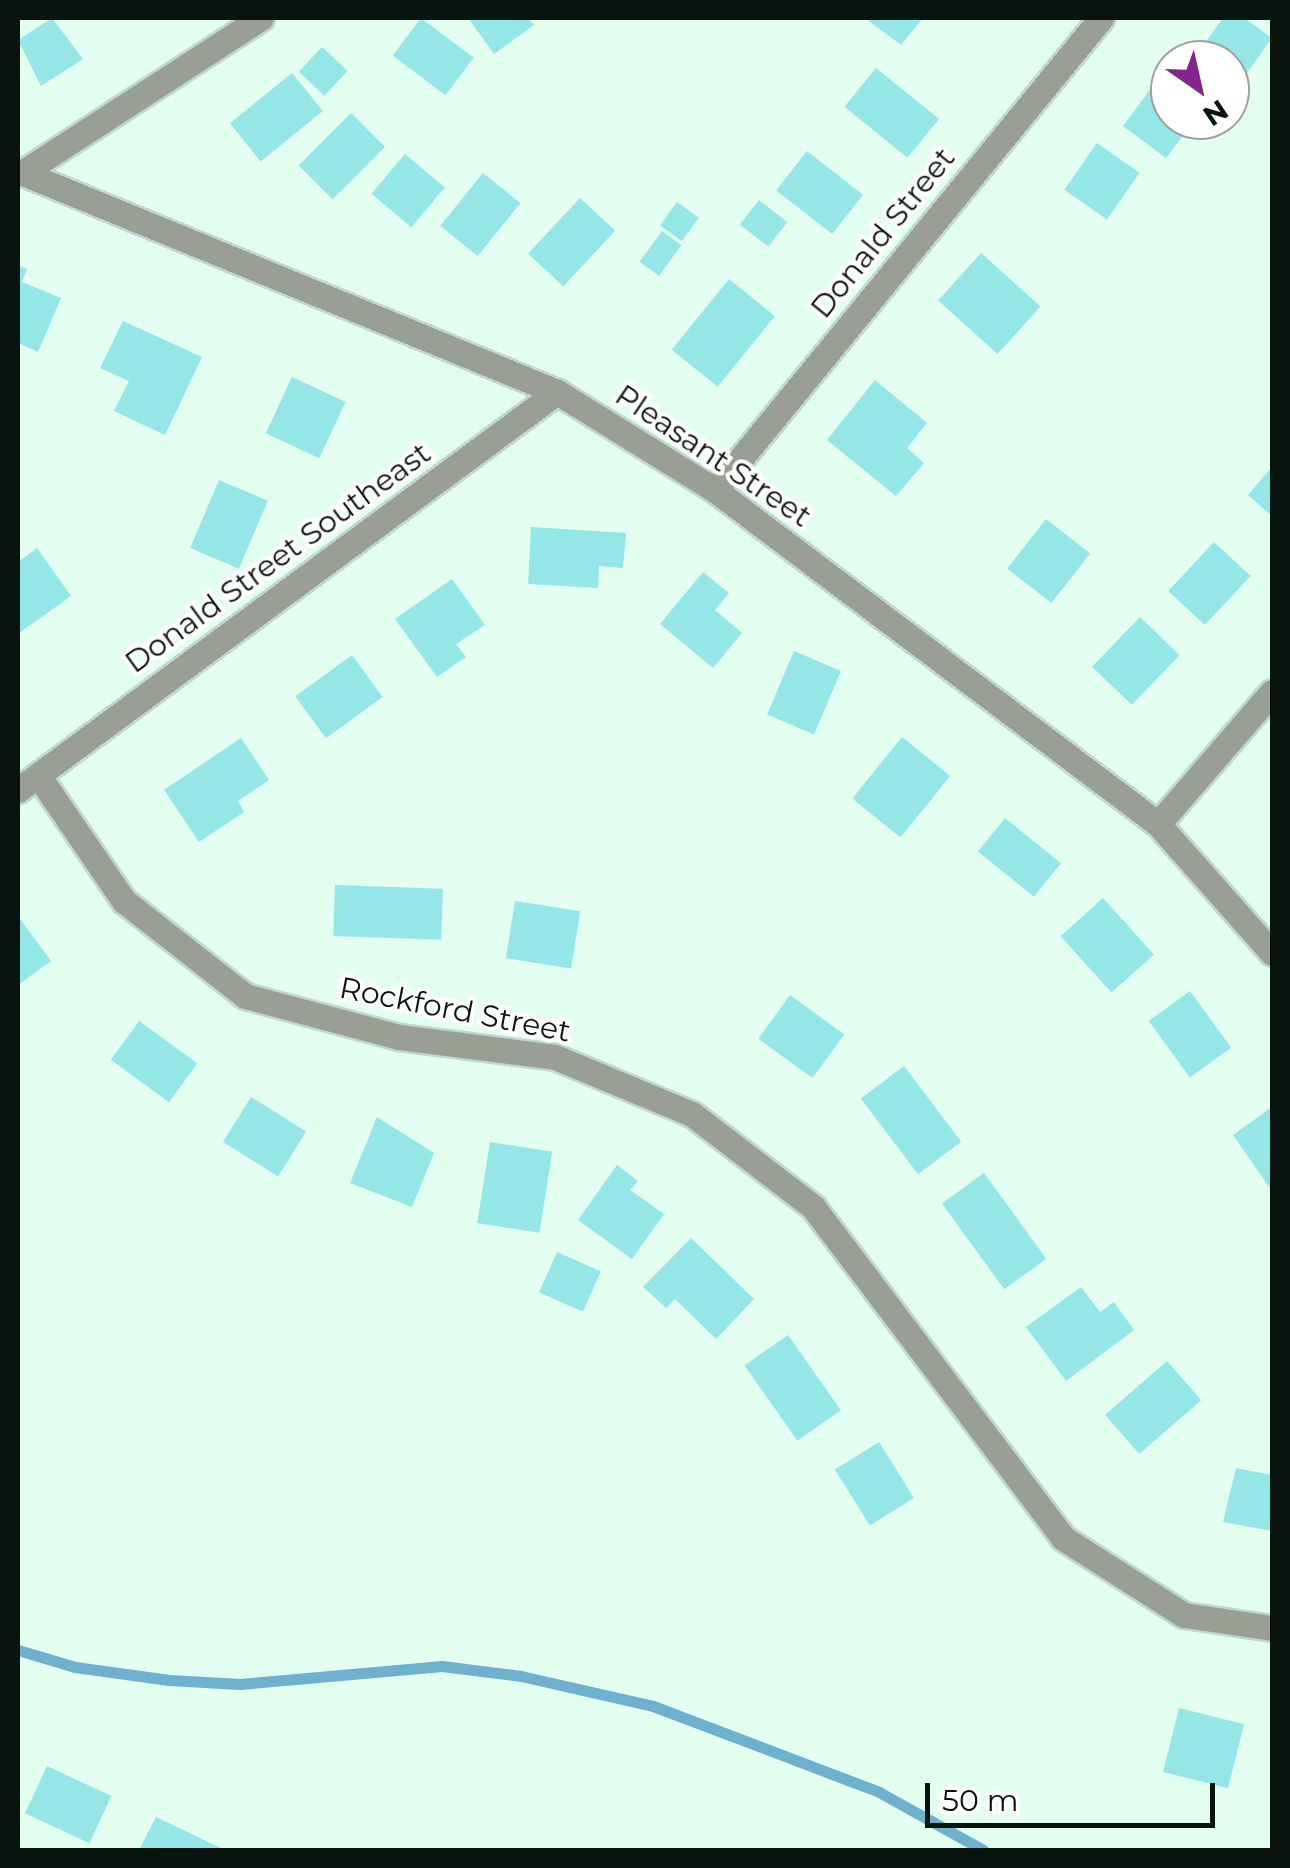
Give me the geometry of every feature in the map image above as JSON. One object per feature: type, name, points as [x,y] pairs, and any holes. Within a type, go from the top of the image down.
[{"type":"street","points":[[20,172],[261,18]]},
{"type":"street","name":"Donald Street","points":[[716,490],[1101,18]]},
{"type":"street","name":"Pleasant Street","points":[[20,172],[558,392],[716,490],[1158,824],[1272,954]]},
{"type":"street","name":"Donald Street Southeast","points":[[28,782],[558,392]]},
{"type":"street","points":[[1158,824],[1272,692]]},
{"type":"street","name":"Rockford Street","points":[[28,782],[124,901],[245,996],[399,1037],[555,1057],[692,1114],[813,1207],[1063,1538],[1184,1615],[1272,1628]]},
{"type":"building","points":[[52,18],[83,59],[41,86],[18,40]]},
{"type":"building","points":[[421,18],[474,58],[445,95],[393,56]]},
{"type":"building","points":[[468,18],[528,18],[534,25],[494,54]]},
{"type":"building","points":[[865,18],[923,18],[901,45]]},
{"type":"building","points":[[1223,18],[1244,18],[1272,38],[1250,69],[1250,40],[1207,40]]},
{"type":"building","points":[[322,47],[348,71],[324,96],[299,72]]},
{"type":"building","points":[[876,68],[939,119],[907,158],[845,107]]},
{"type":"building","points":[[292,73],[323,111],[261,161],[230,123]]},
{"type":"building","points":[[1150,90],[1150,140],[1180,140],[1166,158],[1123,126]]},
{"type":"building","points":[[351,113],[385,147],[333,199],[299,165]]},
{"type":"building","points":[[1097,143],[1140,173],[1107,220],[1064,190]]},
{"type":"building","points":[[807,151],[863,195],[832,234],[776,190]]},
{"type":"building","points":[[405,154],[445,187],[411,227],[372,194]]},
{"type":"building","points":[[483,173],[520,203],[478,256],[440,226]]},
{"type":"building","points":[[580,198],[615,231],[563,286],[528,254]]},
{"type":"building","points":[[759,200],[787,222],[768,247],[740,224]]},
{"type":"building","points":[[677,202],[699,218],[682,241],[660,225]]},
{"type":"building","points":[[662,231],[681,245],[659,276],[640,262]]},
{"type":"building","points":[[981,253],[1040,307],[998,354],[938,301]]},
{"type":"building","points":[[18,265],[27,269],[22,282],[61,298],[38,352],[18,343]]},
{"type":"building","points":[[729,279],[775,316],[718,387],[672,350]]},
{"type":"building","points":[[123,321],[202,357],[165,435],[114,411],[129,381],[100,368]]},
{"type":"building","points":[[292,377],[345,402],[319,458],[266,433]]},
{"type":"building","points":[[875,380],[927,423],[907,448],[924,463],[896,496],[827,440]]},
{"type":"building","points":[[1272,467],[1272,516],[1248,495]]},
{"type":"building","points":[[219,480],[268,501],[239,569],[190,548]]},
{"type":"building","points":[[1046,519],[1090,553],[1051,603],[1007,569]]},
{"type":"building","points":[[531,527],[626,533],[623,568],[599,566],[598,588],[528,584]]},
{"type":"building","points":[[1214,542],[1251,576],[1205,625],[1168,591]]},
{"type":"building","points":[[37,548],[71,596],[18,634],[18,562]]},
{"type":"building","points":[[703,572],[729,593],[715,610],[742,633],[713,668],[660,624]]},
{"type":"building","points":[[452,579],[485,625],[456,644],[466,657],[437,677],[395,619]]},
{"type":"building","points":[[1140,617],[1180,655],[1132,705],[1092,667]]},
{"type":"building","points":[[794,651],[841,671],[814,734],[767,715]]},
{"type":"building","points":[[352,655],[383,697],[326,738],[295,696]]},
{"type":"building","points":[[902,737],[950,776],[900,837],[852,798]]},
{"type":"building","points":[[241,738],[269,780],[238,801],[244,812],[199,842],[164,790]]},
{"type":"building","points":[[1005,818],[1061,863],[1034,897],[978,851]]},
{"type":"building","points":[[335,885],[443,889],[441,940],[333,936]]},
{"type":"building","points":[[1103,898],[1154,954],[1111,993],[1061,936]]},
{"type":"building","points":[[515,901],[580,911],[571,969],[506,958]]},
{"type":"building","points":[[18,916],[51,961],[18,985]]},
{"type":"building","points":[[1190,991],[1231,1048],[1190,1078],[1149,1021]]},
{"type":"building","points":[[790,995],[844,1034],[812,1078],[758,1039]]},
{"type":"building","points":[[139,1021],[197,1063],[169,1102],[111,1060]]},
{"type":"building","points":[[904,1066],[961,1142],[918,1174],[861,1098]]},
{"type":"building","points":[[251,1097],[306,1131],[278,1176],[223,1142]]},
{"type":"building","points":[[1272,1107],[1272,1191],[1233,1135]]},
{"type":"building","points":[[377,1117],[434,1153],[412,1207],[350,1183]]},
{"type":"building","points":[[490,1142],[552,1152],[539,1233],[477,1223]]},
{"type":"building","points":[[617,1165],[638,1181],[630,1190],[664,1214],[632,1259],[578,1220]]},
{"type":"building","points":[[984,1173],[1046,1259],[1004,1289],[942,1204]]},
{"type":"building","points":[[691,1238],[754,1299],[716,1339],[675,1299],[666,1308],[643,1287]]},
{"type":"building","points":[[557,1252],[601,1272],[583,1312],[539,1292]]},
{"type":"building","points":[[1081,1287],[1100,1312],[1114,1302],[1134,1330],[1066,1381],[1026,1327]]},
{"type":"building","points":[[788,1335],[841,1410],[797,1441],[745,1365]]},
{"type":"building","points":[[1167,1361],[1201,1400],[1139,1454],[1105,1415]]},
{"type":"building","points":[[879,1442],[914,1498],[870,1526],[835,1470]]},
{"type":"building","points":[[1236,1468],[1272,1475],[1272,1531],[1223,1522]]},
{"type":"building","points":[[1179,1708],[1244,1724],[1228,1788],[1163,1772]]},
{"type":"building","points":[[47,1766],[111,1796],[89,1843],[25,1813]]},
{"type":"building","points":[[156,1817],[225,1850],[139,1850]]},
{"type":"waterway","points":[[18,1650],[75,1667],[169,1680],[240,1684],[442,1666],[521,1676],[653,1706],[879,1792],[983,1850]]}]
